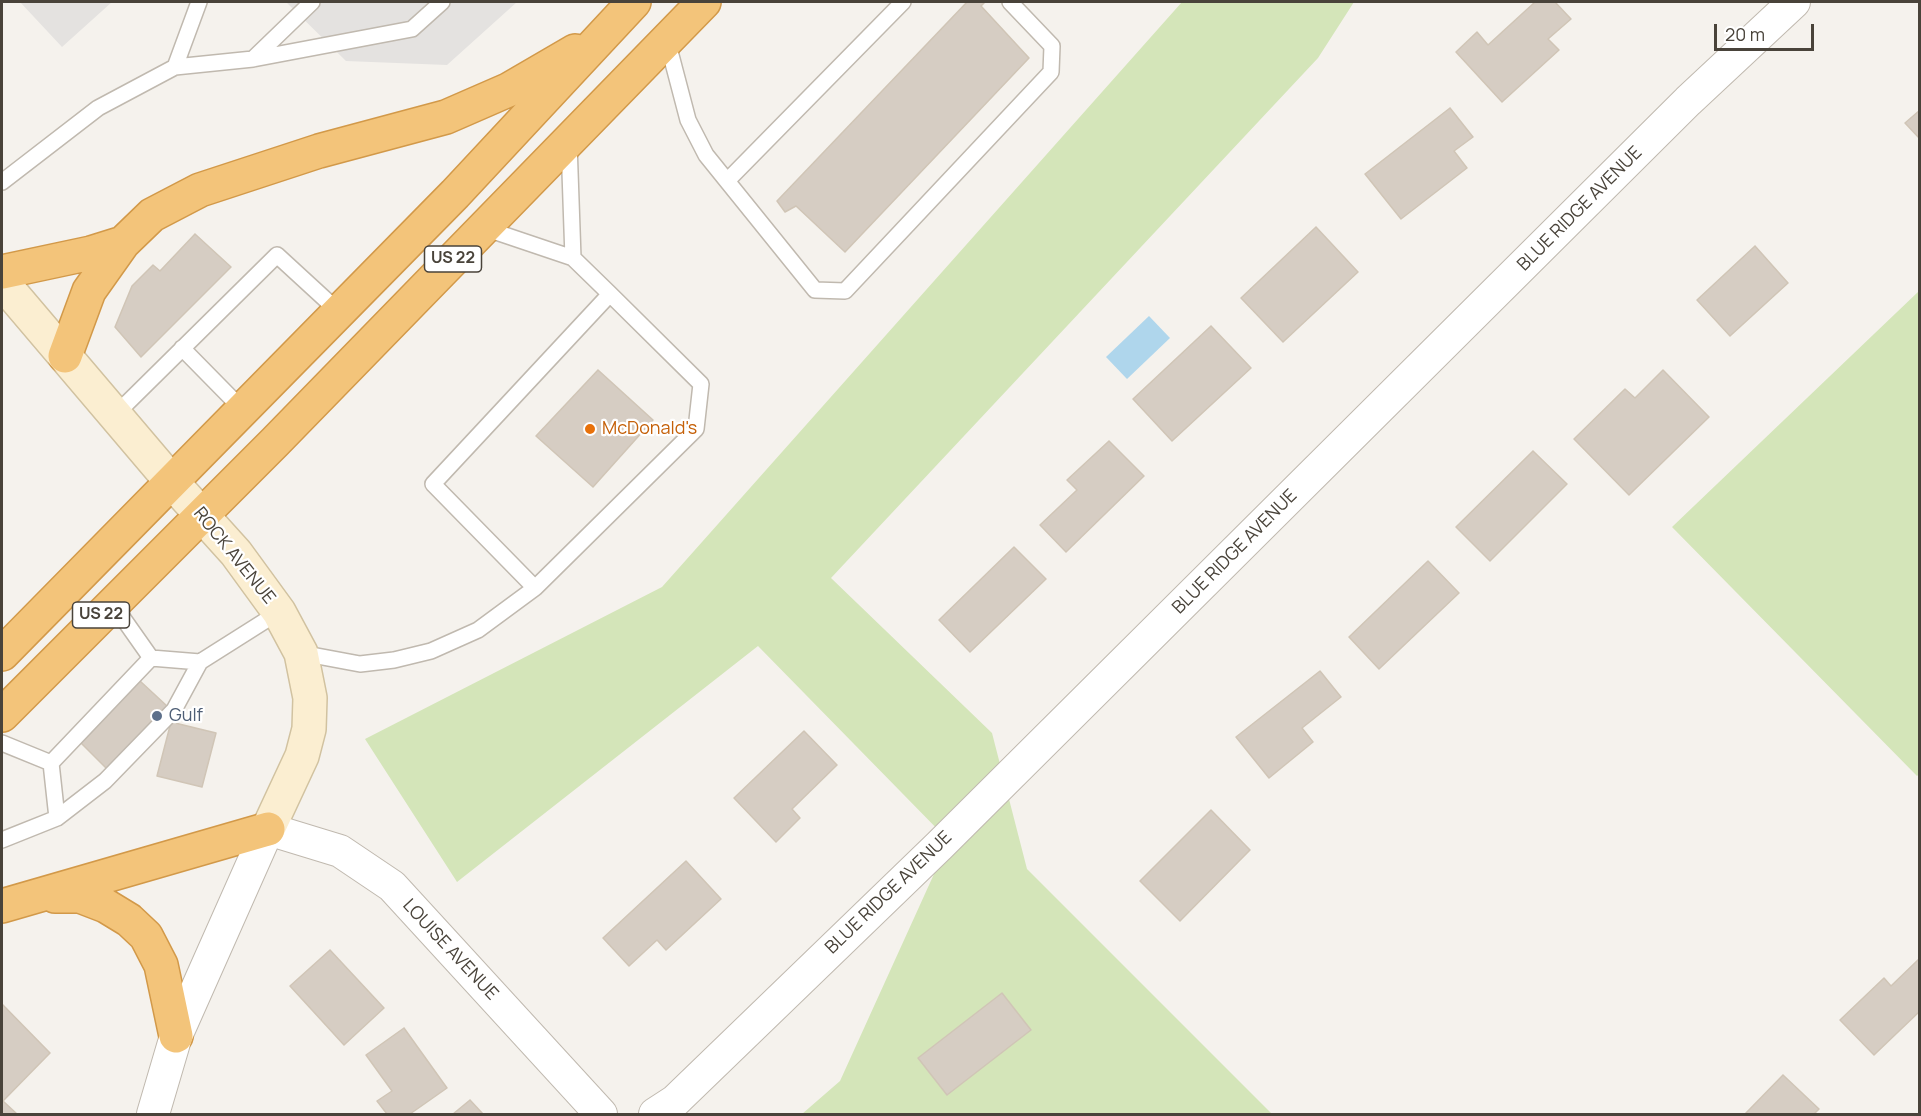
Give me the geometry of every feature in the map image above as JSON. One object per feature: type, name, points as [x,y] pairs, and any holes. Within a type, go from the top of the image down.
[{"type":"highway","name":"US 22","points":[[2,654],[455,194],[634,2]]},
{"type":"highway","name":"US 22","points":[[2,715],[275,442],[704,2]]},
{"type":"highway","points":[[64,356],[89,291],[123,243],[152,215],[200,190],[319,150],[446,117],[508,90],[603,35]]},
{"type":"highway","points":[[2,272],[91,253],[123,243]]},
{"type":"highway","points":[[2,906],[268,829]]},
{"type":"highway","points":[[38,896],[80,896],[114,910],[146,936],[161,965],[176,1036]]},
{"type":"street","name":"BLUE RIDGE AVENUE","points":[[664,1108],[946,840],[1688,101],[1794,2]]},
{"type":"street","name":"ROCK AVENUE","points":[[2,282],[171,481],[236,553],[279,612],[301,653],[310,698],[309,729],[302,756],[176,1036],[153,1114]]},
{"type":"street","name":"LOUISE AVENUE","points":[[268,829],[340,851],[392,886],[601,1114]]},
{"type":"lane","points":[[175,67],[199,2]]},
{"type":"lane","points":[[254,59],[312,2]]},
{"type":"lane","points":[[2,182],[98,108],[175,67],[254,59],[412,29],[442,2]]},
{"type":"lane","points":[[727,181],[903,2]]},
{"type":"lane","points":[[667,39],[688,120],[706,155],[815,290],[845,291],[1052,72],[1053,46],[1010,2]]},
{"type":"lane","points":[[568,141],[573,258]]},
{"type":"lane","points":[[301,653],[360,664],[394,660],[431,651],[478,630],[536,588],[696,429],[701,384],[573,258],[483,228]]},
{"type":"lane","points":[[115,415],[277,255],[338,311]]},
{"type":"lane","points":[[536,588],[433,484],[610,294]]},
{"type":"lane","points":[[182,348],[243,410]]},
{"type":"lane","points":[[113,604],[151,658]]},
{"type":"lane","points":[[2,840],[57,818],[105,781],[174,710],[200,662],[279,612]]},
{"type":"lane","points":[[151,658],[200,662]]},
{"type":"lane","points":[[57,818],[51,763],[151,658]]},
{"type":"lane","points":[[2,743],[51,763]]},
{"type":"green space","points":[[1182,2],[1354,2],[1318,58],[831,578],[992,733],[1027,869],[1272,1114],[802,1114],[840,1081],[949,841],[758,646],[457,882],[365,739],[662,587]]},
{"type":"green space","points":[[1919,291],[1920,773],[1917,776],[1672,527]]},
{"type":"shaded area","points":[[20,2],[112,2],[62,47]]},
{"type":"shaded area","points":[[286,2],[517,2],[447,65],[346,61]]},
{"type":"water","points":[[1149,316],[1170,338],[1127,379],[1106,357]]},
{"type":"building","points":[[967,2],[985,2],[981,6],[1029,58],[845,252],[796,206],[785,212],[777,201]]},
{"type":"building","points":[[1535,2],[1555,2],[1571,19],[1548,39],[1559,50],[1502,102],[1456,52],[1477,32],[1488,45]]},
{"type":"building","points":[[1450,108],[1473,137],[1454,151],[1467,168],[1401,219],[1365,174]]},
{"type":"building","points":[[1920,110],[1920,139],[1905,123]]},
{"type":"building","points":[[1316,227],[1358,272],[1283,342],[1241,298]]},
{"type":"building","points":[[195,234],[231,267],[141,357],[115,327],[132,286],[153,265],[160,271]]},
{"type":"building","points":[[1755,246],[1788,283],[1730,336],[1697,300]]},
{"type":"building","points":[[1211,326],[1251,368],[1172,441],[1133,399]]},
{"type":"building","points":[[598,370],[653,420],[593,487],[536,436]]},
{"type":"building","points":[[1663,370],[1709,417],[1629,495],[1574,439],[1625,389],[1635,398]]},
{"type":"building","points":[[1109,441],[1144,476],[1066,552],[1040,525],[1077,490],[1067,480]]},
{"type":"building","points":[[1533,451],[1567,484],[1490,561],[1456,527]]},
{"type":"building","points":[[1014,547],[1046,579],[970,652],[939,620]]},
{"type":"building","points":[[1428,561],[1459,593],[1379,669],[1349,637]]},
{"type":"building","points":[[1320,671],[1341,697],[1302,728],[1313,742],[1269,778],[1236,737]]},
{"type":"building","points":[[140,681],[167,706],[107,769],[81,743]]},
{"type":"building","points":[[171,722],[216,733],[202,787],[157,776]]},
{"type":"building","points":[[804,731],[837,765],[792,809],[800,818],[776,842],[734,798]]},
{"type":"building","points":[[1211,810],[1250,850],[1180,921],[1140,881]]},
{"type":"building","points":[[686,861],[721,899],[666,950],[657,940],[629,966],[603,938]]},
{"type":"building","points":[[330,950],[384,1008],[344,1045],[290,986]]},
{"type":"building","points":[[1920,958],[1920,1011],[1874,1055],[1840,1020],[1884,978],[1891,986]]},
{"type":"building","points":[[1002,993],[1031,1030],[947,1095],[918,1058]]},
{"type":"building","points":[[2,1004],[50,1053],[3,1101],[17,1114],[2,1114]]},
{"type":"building","points":[[404,1028],[447,1088],[410,1114],[387,1114],[377,1101],[392,1091],[366,1055]]},
{"type":"building","points":[[1783,1075],[1819,1109],[1814,1114],[1745,1114]]},
{"type":"building","points":[[470,1100],[483,1114],[453,1114]]},
{"type":"place","name":"McDonald's","points":[[590,429]]},
{"type":"place","name":"Gulf","points":[[157,716]]}]
